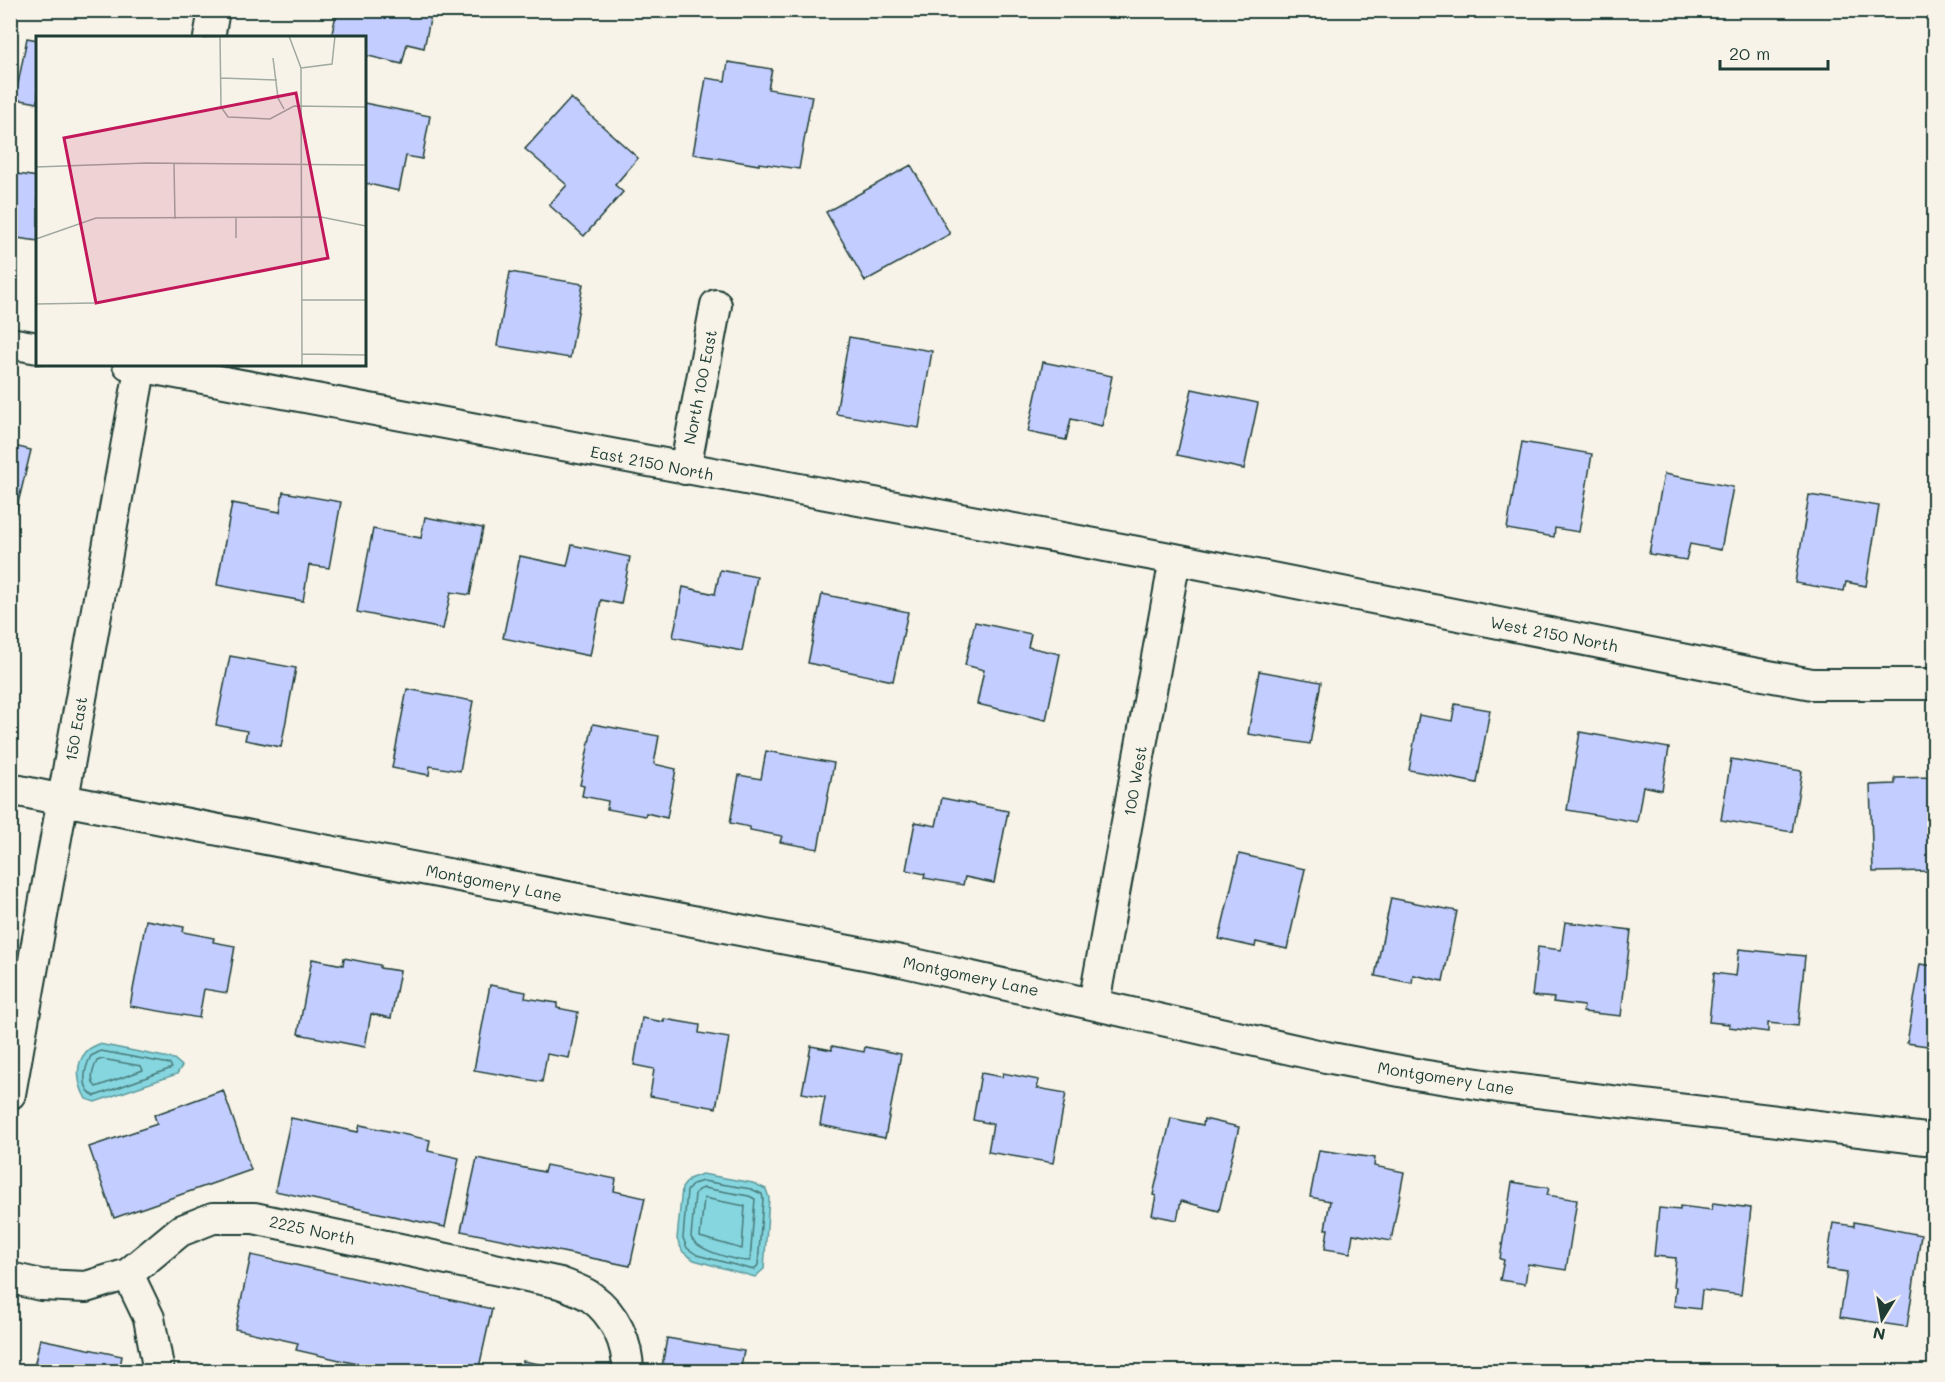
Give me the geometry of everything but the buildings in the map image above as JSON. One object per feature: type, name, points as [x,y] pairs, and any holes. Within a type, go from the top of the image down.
[{"type":"street","points":[[209,36],[214,10]]},
{"type":"street","name":"North 100 East","points":[[685,469],[716,305]]},
{"type":"street","points":[[10,343],[36,348]]},
{"type":"street","name":"150 East","points":[[10,1094],[63,800],[136,366]]},
{"type":"street","name":"East 2150 North","points":[[141,366],[1175,559]]},
{"type":"street","name":"West 2150 North","points":[[1175,559],[1812,684],[1935,684]]},
{"type":"street","name":"100 West","points":[[1094,1003],[1175,559]]},
{"type":"street","name":"Montgomery Lane","points":[[10,789],[901,961],[1326,1057],[1421,1075],[1504,1088],[1935,1140]]},
{"type":"street","name":"2225 North","points":[[10,1278],[41,1285],[86,1287],[128,1274],[180,1231],[213,1218],[254,1218],[560,1283],[591,1297],[616,1323],[628,1356],[628,1371]]},
{"type":"street","points":[[128,1274],[149,1318],[159,1371]]},
{"type":"water","points":[[99,1044],[174,1059],[182,1066],[177,1074],[95,1102],[86,1099],[78,1075],[82,1057],[90,1048]]},
{"type":"water","points":[[702,1174],[753,1183],[766,1189],[769,1198],[764,1269],[755,1277],[694,1260],[683,1252],[677,1239],[682,1188],[689,1179]]}]
